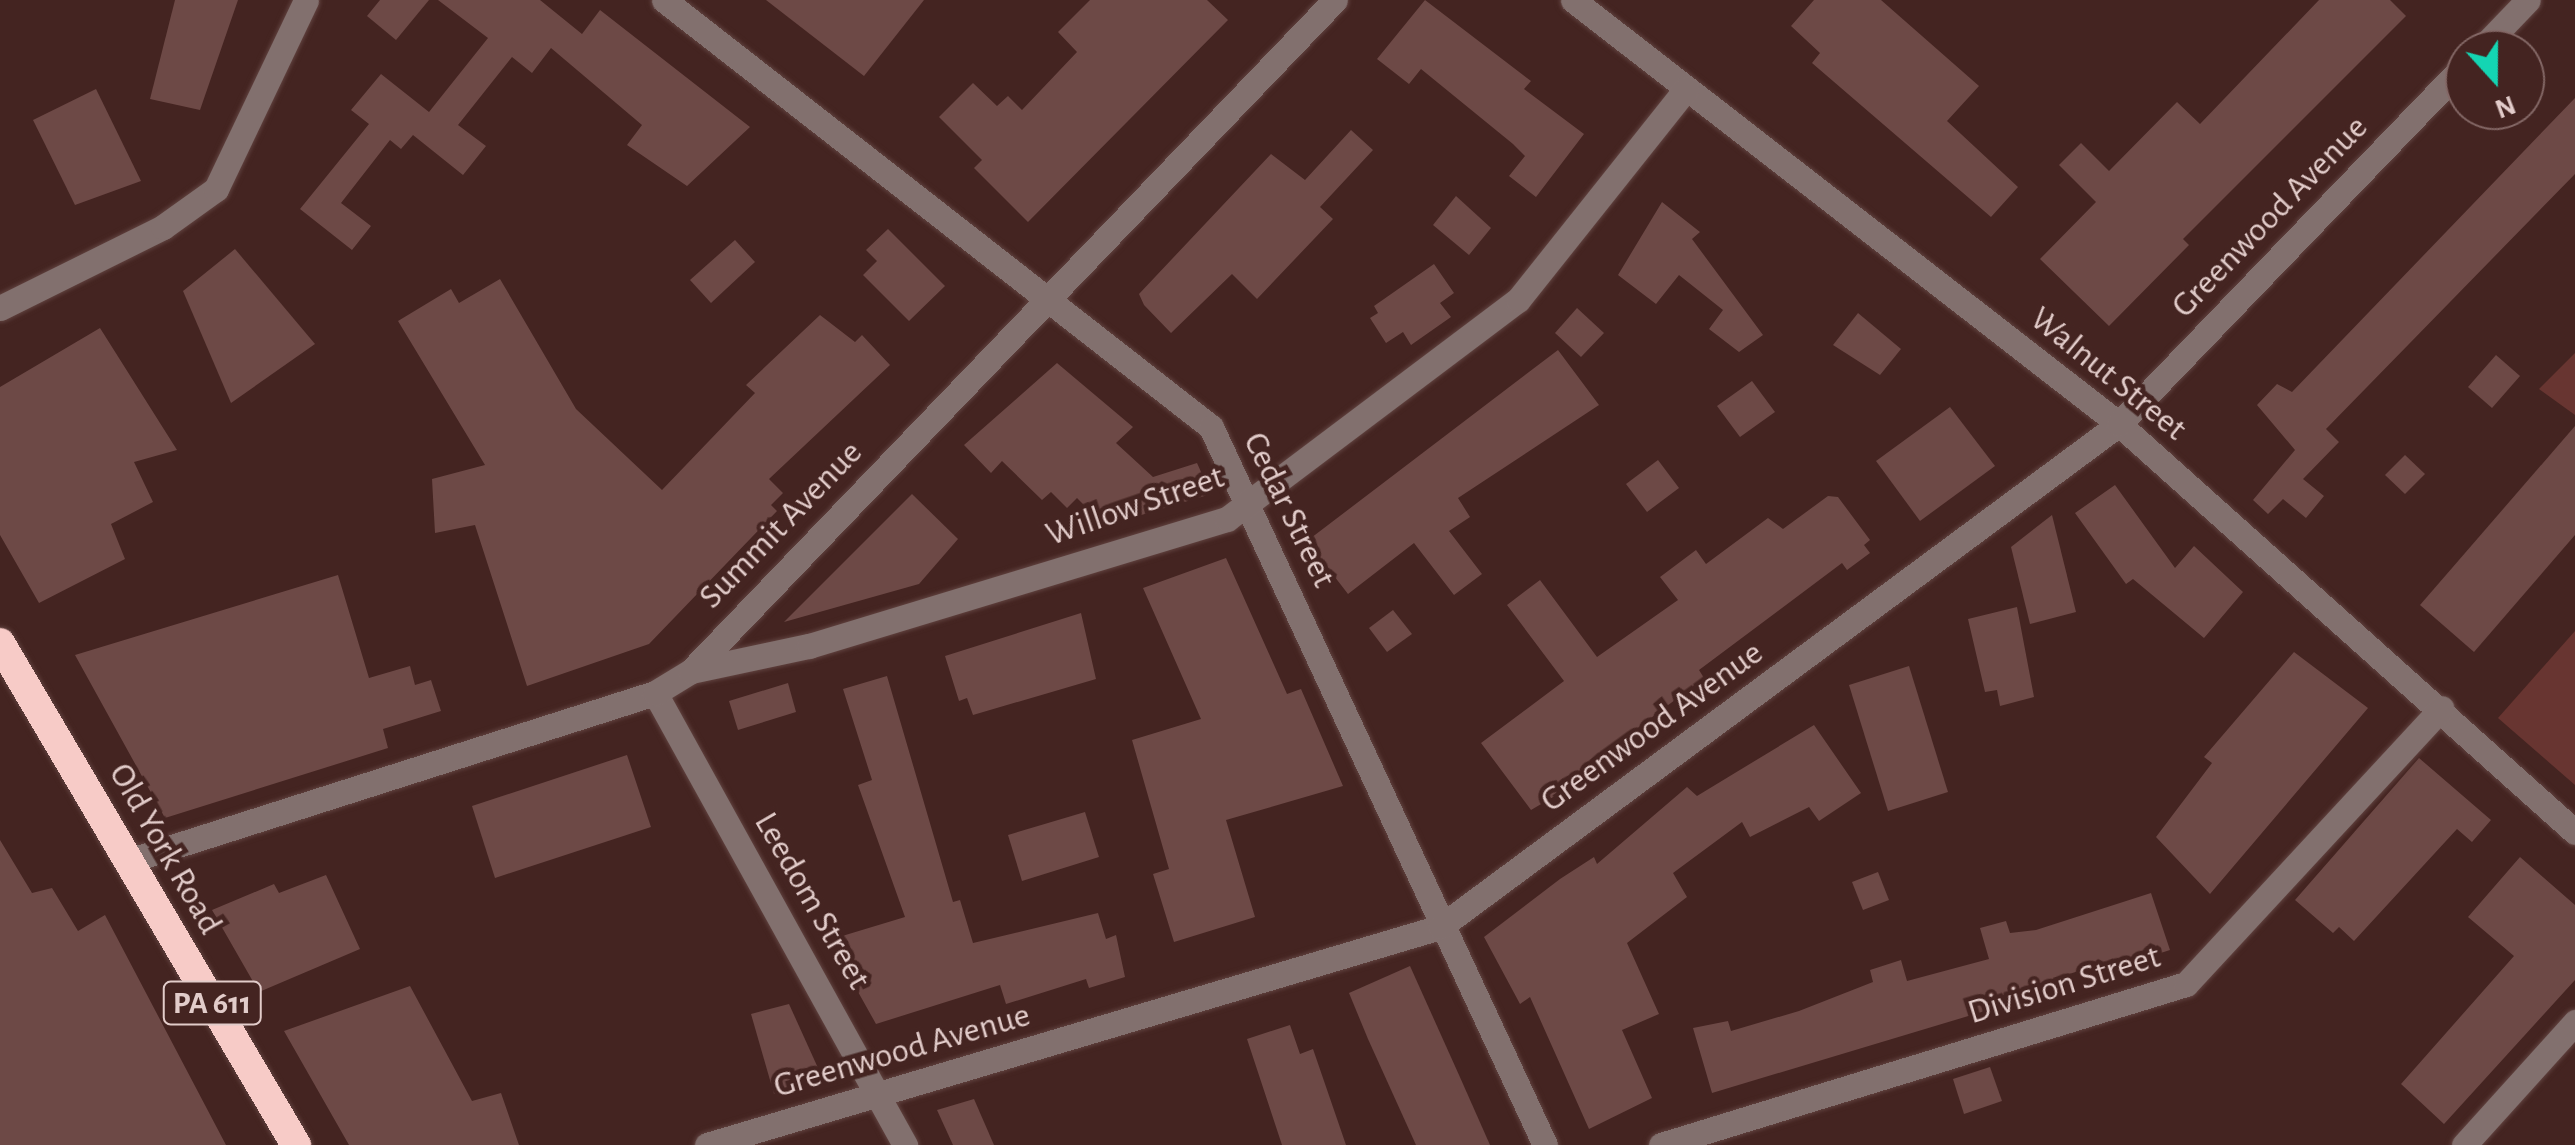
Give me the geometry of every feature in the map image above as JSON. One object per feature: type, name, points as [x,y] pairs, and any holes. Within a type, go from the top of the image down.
[{"type":"highway","name":"Old York Road","points":[[0,643],[296,1145]]},
{"type":"street","points":[[0,308],[162,226],[216,190],[306,0]]},
{"type":"street","name":"Cedar Street","points":[[664,0],[1050,298],[1210,428],[1251,503],[1440,927],[1545,1145]]},
{"type":"street","name":"Summit Avenue","points":[[128,861],[655,693],[691,671],[1335,0]]},
{"type":"street","name":"Walnut Street","points":[[1572,0],[2119,424],[2442,708],[2575,832]]},
{"type":"street","points":[[2499,30],[2528,0]]},
{"type":"street","name":"Greenwood Avenue","points":[[707,1145],[1440,927],[2119,424],[2445,87]]},
{"type":"street","name":"Willow Street","points":[[691,671],[809,646],[1227,519],[1518,300],[1686,89]]},
{"type":"street","name":"Leedom Street","points":[[655,693],[881,1094],[905,1145]]},
{"type":"street","name":"Division Street","points":[[1661,1145],[2186,984],[2442,708]]},
{"type":"street","points":[[2464,1145],[2575,1022]]},
{"type":"shaded area","points":[[2575,353],[2575,415],[2539,389]]},
{"type":"shaded area","points":[[2575,631],[2575,785],[2498,718]]},
{"type":"building","points":[[175,0],[238,0],[200,110],[150,99]]},
{"type":"building","points":[[380,0],[429,0],[396,40],[367,16]]},
{"type":"building","points":[[438,0],[540,0],[582,34],[600,10],[750,127],[687,186],[627,145],[642,125],[551,48],[532,73],[512,57],[458,125],[486,146],[463,175],[413,135],[401,149],[390,140],[341,203],[371,226],[352,250],[300,209],[369,124],[351,110],[381,74],[429,112],[488,38]]},
{"type":"building","points":[[766,0],[924,0],[864,76]]},
{"type":"building","points":[[1090,0],[1207,0],[1228,20],[1028,222],[974,168],[982,160],[939,117],[973,83],[997,106],[1008,96],[1022,110],[1077,52],[1058,32]]},
{"type":"building","points":[[1425,0],[1531,81],[1524,89],[1584,134],[1536,197],[1509,176],[1525,156],[1513,144],[1421,69],[1409,84],[1377,59]]},
{"type":"building","points":[[1814,0],[1881,0],[1979,86],[1947,121],[2018,187],[1991,217],[1812,63],[1820,53],[1791,26]]},
{"type":"building","points":[[2319,0],[2390,0],[2406,16],[2183,239],[2189,245],[2109,326],[2040,259],[2096,202],[2059,165],[2081,143],[2109,171],[2177,102],[2200,124]]},
{"type":"building","points":[[96,89],[141,181],[75,205],[33,120]]},
{"type":"building","points":[[2575,98],[2575,174],[2326,429],[2339,442],[2303,479],[2324,496],[2306,518],[2283,499],[2268,514],[2253,500],[2295,450],[2257,405],[2277,384],[2292,392]]},
{"type":"building","points":[[1351,130],[1373,150],[1320,207],[1333,219],[1257,299],[1232,274],[1171,333],[1144,305],[1139,294],[1271,154],[1305,180]]},
{"type":"building","points":[[1456,196],[1491,228],[1469,255],[1433,225]]},
{"type":"building","points":[[1662,202],[1700,232],[1692,239],[1763,335],[1739,352],[1709,329],[1723,310],[1679,275],[1656,304],[1618,275]]},
{"type":"building","points":[[888,229],[945,286],[909,321],[863,275],[877,261],[866,250]]},
{"type":"building","points":[[735,240],[755,262],[711,303],[690,280]]},
{"type":"building","points":[[235,249],[315,344],[231,403],[183,291]]},
{"type":"building","points":[[1434,264],[1454,293],[1440,303],[1451,317],[1411,345],[1403,332],[1386,343],[1370,318],[1378,313],[1374,306]]},
{"type":"building","points":[[500,279],[576,409],[662,490],[755,393],[746,385],[820,315],[855,342],[862,335],[890,365],[769,479],[783,493],[771,505],[777,511],[649,644],[527,686],[475,525],[435,533],[432,479],[485,465],[398,321],[451,289],[459,303]]},
{"type":"building","points":[[1577,308],[1604,333],[1581,357],[1555,333]]},
{"type":"building","points":[[1858,313],[1901,349],[1880,375],[1833,345]]},
{"type":"building","points":[[100,328],[177,450],[134,462],[153,502],[111,524],[125,559],[39,603],[0,535],[0,387]]},
{"type":"building","points":[[1558,350],[1599,405],[1458,498],[1470,517],[1449,531],[1482,574],[1454,595],[1414,543],[1348,594],[1307,541]]},
{"type":"building","points":[[2496,355],[2520,376],[2492,408],[2468,387]]},
{"type":"building","points":[[1057,363],[1133,427],[1116,443],[1153,477],[1197,463],[1211,494],[1105,526],[1077,498],[1067,508],[1051,492],[1042,500],[1002,461],[991,473],[964,445]]},
{"type":"building","points":[[1752,381],[1775,412],[1740,437],[1717,406]]},
{"type":"building","points":[[1950,407],[1995,466],[1920,521],[1876,461]]},
{"type":"building","points":[[2575,426],[2575,535],[2474,652],[2420,605]]},
{"type":"building","points":[[2405,455],[2425,474],[2405,494],[2385,475]]},
{"type":"building","points":[[1658,460],[1679,488],[1647,512],[1626,484]]},
{"type":"building","points":[[2115,485],[2175,568],[2194,546],[2243,592],[2204,638],[2133,579],[2126,584],[2075,513]]},
{"type":"building","points":[[912,494],[958,539],[919,584],[784,622]]},
{"type":"building","points":[[1828,496],[1838,497],[1870,540],[1864,545],[1870,553],[1847,570],[1842,563],[1699,670],[1704,678],[1573,777],[1577,783],[1531,810],[1481,743],[1564,681],[1507,605],[1540,580],[1597,657],[1678,600],[1660,577],[1696,550],[1706,564],[1768,518],[1783,529]]},
{"type":"building","points":[[2052,515],[2076,612],[2030,624],[2011,547]]},
{"type":"building","points":[[1226,558],[1287,694],[1301,689],[1343,786],[1226,820],[1255,917],[1174,942],[1153,874],[1169,869],[1132,740],[1201,719],[1143,588]]},
{"type":"building","points":[[338,575],[369,678],[410,666],[415,685],[431,680],[441,711],[383,729],[388,748],[165,818],[75,655]]},
{"type":"building","points":[[2017,607],[2034,697],[2000,706],[1997,690],[1985,692],[1968,619]]},
{"type":"building","points":[[1393,610],[1412,634],[1387,652],[1369,628]]},
{"type":"building","points":[[1081,613],[1096,679],[973,715],[967,698],[959,701],[945,656]]},
{"type":"building","points":[[2294,652],[2368,708],[2210,894],[2156,837],[2212,763],[2204,757]]},
{"type":"building","points":[[1909,666],[1948,792],[1888,811],[1849,685]]},
{"type":"building","points":[[887,676],[953,902],[960,900],[973,943],[1098,913],[1106,939],[1116,935],[1125,977],[1089,988],[1086,979],[1006,1004],[1000,985],[876,1024],[829,940],[905,917],[858,785],[872,780],[843,689]]},
{"type":"building","points":[[788,683],[796,712],[738,730],[729,701]]},
{"type":"building","points":[[1814,725],[1861,793],[1819,821],[1809,807],[1750,837],[1742,822],[1673,873],[1687,897],[1627,943],[1659,1014],[1622,1030],[1652,1098],[1589,1129],[1530,997],[1520,1004],[1484,937],[1594,857],[1597,864],[1687,787],[1697,796]]},
{"type":"building","points":[[627,755],[651,827],[495,878],[472,806]]},
{"type":"building","points":[[2419,758],[2491,820],[2472,842],[2457,829],[2354,941],[2339,927],[2333,933],[2295,900]]},
{"type":"building","points":[[1085,812],[1099,857],[1022,881],[1008,835]]},
{"type":"building","points":[[0,840],[32,893],[52,888],[78,931],[105,915],[226,1145],[0,1145]]},
{"type":"building","points":[[2520,857],[2575,905],[2575,980],[2444,1124],[2401,1084],[2514,956],[2468,917]]},
{"type":"building","points":[[1878,872],[1889,900],[1863,910],[1852,882]]},
{"type":"building","points":[[326,875],[360,949],[259,992],[212,910],[274,884],[279,893]]},
{"type":"building","points":[[2151,893],[2170,950],[2093,975],[2091,967],[1982,1002],[1985,1011],[1712,1093],[1693,1028],[1728,1021],[1731,1031],[1799,1011],[1873,982],[1870,970],[1901,960],[1907,981],[1989,959],[1980,928],[2006,921],[2010,933],[2036,930]]},
{"type":"building","points":[[1410,966],[1490,1145],[1416,1145],[1368,1039],[1349,993]]},
{"type":"building","points":[[410,986],[472,1101],[501,1093],[519,1145],[349,1145],[284,1031]]},
{"type":"building","points":[[789,1004],[823,1079],[774,1094],[751,1014]]},
{"type":"building","points":[[1290,1025],[1300,1054],[1313,1049],[1346,1145],[1282,1145],[1247,1039]]},
{"type":"building","points":[[1990,1067],[2002,1101],[1964,1114],[1953,1079]]},
{"type":"building","points":[[974,1099],[994,1145],[953,1145],[937,1110]]}]
